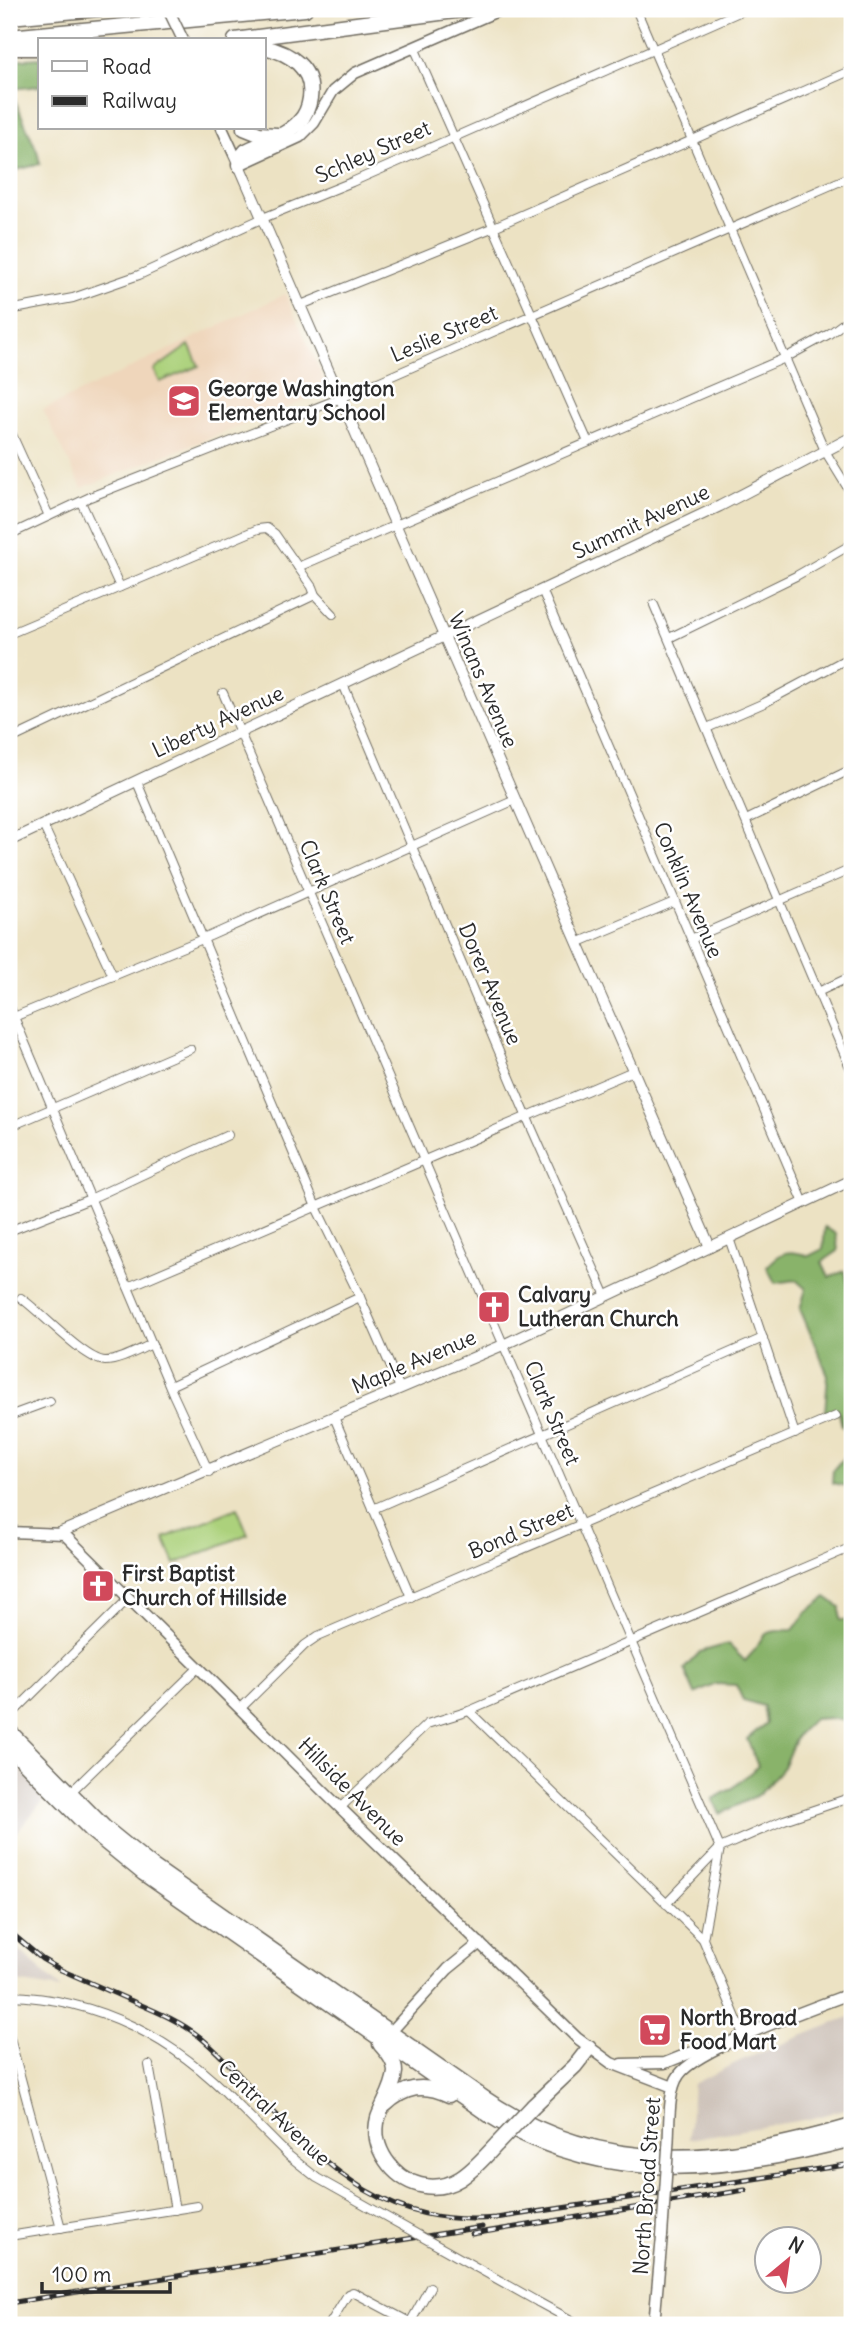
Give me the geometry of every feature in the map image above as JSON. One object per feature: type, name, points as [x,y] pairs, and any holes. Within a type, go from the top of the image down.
[{"type":"highway","points":[[9,17],[99,9]]},
{"type":"highway","points":[[9,37],[305,9]]},
{"type":"highway","points":[[250,38],[470,9]]},
{"type":"highway","points":[[9,48],[38,48]]},
{"type":"highway","points":[[239,165],[246,151],[288,131],[300,121],[309,105],[311,94],[308,76],[294,59],[266,48]]},
{"type":"highway","points":[[250,130],[265,135],[288,131]]},
{"type":"highway","points":[[9,1731],[112,1834],[146,1862],[520,2121],[568,2141],[612,2153],[657,2157],[708,2155],[804,2139],[852,2126]]},
{"type":"highway","points":[[9,1747],[94,1833],[130,1863],[489,2115]]},
{"type":"highway","points":[[373,2034],[394,2066],[393,2080],[377,2129],[378,2141],[384,2157],[399,2175],[419,2185],[442,2186],[463,2178],[575,2066],[589,2048]]},
{"type":"highway","points":[[382,2109],[402,2091],[421,2087],[436,2089],[533,2139],[572,2154],[639,2167],[714,2165],[852,2139]]},
{"type":"main road","points":[[168,9],[182,38]]},
{"type":"main road","points":[[239,165],[300,137],[314,123],[332,91],[349,77],[502,9]]},
{"type":"main road","name":"Winans Avenue","points":[[223,130],[239,165]]},
{"type":"main road","points":[[9,1532],[61,1532]]},
{"type":"main road","name":"Hillside Avenue","points":[[61,1532],[340,1808],[589,2048],[611,2063],[673,2087]]},
{"type":"main road","points":[[390,2033],[448,1969],[480,1943]]},
{"type":"main road","name":"North Broad Street","points":[[654,2325],[673,2087],[679,2075],[688,2065],[721,2047],[852,1993]]},
{"type":"main road","points":[[611,2063],[665,2063],[695,2051],[721,2047]]},
{"type":"street","points":[[636,9],[825,451],[852,495]]},
{"type":"street","name":"Schley Street","points":[[9,310],[73,298],[139,275],[262,218],[352,182],[746,9]]},
{"type":"street","points":[[414,47],[588,442]]},
{"type":"street","points":[[301,305],[494,227],[852,70]]},
{"type":"street","name":"Winans Avenue","points":[[239,165],[710,1247]]},
{"type":"street","name":"Leslie Street","points":[[9,535],[81,502],[341,398],[852,176]]},
{"type":"street","points":[[298,567],[785,358],[852,317]]},
{"type":"street","points":[[9,428],[49,516]]},
{"type":"street","name":"Summit Avenue","points":[[443,635],[720,506],[852,437]]},
{"type":"street","points":[[81,502],[120,587]]},
{"type":"street","points":[[9,634],[258,529],[267,528],[275,534],[315,595],[333,614]]},
{"type":"street","points":[[669,638],[796,576],[852,544]]},
{"type":"street","name":"Conklin Avenue","points":[[542,590],[804,1203]]},
{"type":"street","points":[[9,740],[315,595]]},
{"type":"street","points":[[654,605],[852,1072]]},
{"type":"street","name":"Liberty Avenue","points":[[9,841],[443,635]]},
{"type":"street","points":[[708,728],[764,703],[852,656]]},
{"type":"street","name":"Dorer Avenue","points":[[344,684],[606,1296]]},
{"type":"street","name":"Clark Street","points":[[223,693],[720,1848]]},
{"type":"street","points":[[746,820],[852,769]]},
{"type":"street","points":[[137,782],[316,1207],[400,1388]]},
{"type":"street","points":[[11,1018],[202,940],[515,800]]},
{"type":"street","points":[[43,825],[113,976]]},
{"type":"street","points":[[691,939],[852,869]]},
{"type":"street","points":[[577,943],[674,902]]},
{"type":"street","points":[[818,992],[852,976]]},
{"type":"street","points":[[9,1005],[11,1018],[209,1472]]},
{"type":"street","points":[[9,1127],[190,1049]]},
{"type":"street","points":[[128,1287],[633,1071]]},
{"type":"street","points":[[9,1231],[90,1199],[228,1135]]},
{"type":"street","name":"Maple Avenue","points":[[61,1532],[209,1472],[503,1345],[852,1180]]},
{"type":"street","points":[[729,1238],[795,1434]]},
{"type":"street","points":[[170,1386],[360,1297]]},
{"type":"street","points":[[21,1298],[93,1358],[104,1361],[117,1359],[152,1344]]},
{"type":"street","points":[[373,1509],[762,1339]]},
{"type":"street","points":[[9,1416],[50,1401]]},
{"type":"street","name":"Bond Street","points":[[240,1709],[309,1641],[836,1416]]},
{"type":"street","points":[[334,1417],[411,1597]]},
{"type":"street","points":[[340,1808],[427,1724],[469,1712],[852,1547]]},
{"type":"street","points":[[9,1717],[129,1598]]},
{"type":"street","points":[[70,1793],[199,1667]]},
{"type":"street","points":[[469,1712],[703,1939],[744,2037]]},
{"type":"street","points":[[666,1904],[720,1848],[784,1821],[852,1797]]},
{"type":"street","points":[[703,1939],[720,1848]]},
{"type":"street","name":"Central Avenue","points":[[9,1996],[67,2002],[100,2012],[162,2040],[193,2062],[288,2155],[317,2178],[580,2325]]},
{"type":"street","points":[[9,2034],[61,2228]]},
{"type":"street","points":[[149,2065],[175,2210]]},
{"type":"street","points":[[9,2236],[197,2206]]},
{"type":"street","points":[[329,2325],[350,2292],[357,2292],[413,2324],[430,2287]]},
{"type":"shaded area","name":"George Washington Elementary School","points":[[285,294],[329,391],[82,488],[43,410]]},
{"type":"shaded area","points":[[9,1758],[47,1796],[9,1842]]},
{"type":"shaded area","points":[[9,1940],[61,1989],[9,1981]]},
{"type":"shaded area","points":[[852,2016],[852,2107],[809,2119],[689,2139],[693,2084],[742,2060]]},
{"type":"green space","points":[[38,58],[38,86],[10,89],[40,164],[9,172],[9,60]]},
{"type":"green space","points":[[189,345],[199,366],[160,382],[154,370]]},
{"type":"green space","points":[[825,1227],[836,1234],[838,1251],[822,1262],[829,1277],[845,1271],[852,1301],[852,1437],[842,1426],[839,1413],[825,1413],[828,1375],[800,1309],[806,1289],[796,1280],[775,1283],[767,1267],[785,1253],[809,1256],[823,1249]]},
{"type":"green space","points":[[852,1437],[852,1486],[832,1483],[833,1470],[845,1456]]},
{"type":"green space","points":[[237,1508],[248,1534],[175,1564],[164,1538]]},
{"type":"green space","points":[[826,1597],[840,1607],[840,1620],[852,1620],[852,1722],[829,1718],[813,1719],[797,1735],[783,1767],[760,1794],[720,1814],[713,1799],[733,1788],[758,1766],[747,1739],[766,1723],[763,1706],[743,1700],[736,1685],[716,1684],[695,1694],[684,1669],[700,1652],[728,1644],[745,1661],[766,1634],[793,1630],[806,1613]]},
{"type":"railway","points":[[9,1931],[42,1959],[61,1970],[163,2014],[193,2032],[225,2060],[314,2151],[339,2172],[365,2190],[393,2204],[424,2214],[458,2219],[496,2218],[852,2164]]},
{"type":"railway","points":[[472,2234],[745,2190]]},
{"type":"railway","points":[[9,2303],[482,2227]]},
{"type":"place","name":"George Washington Elementary School","points":[[184,401]]},
{"type":"place","name":"Calvary Lutheran Church","points":[[494,1307]]},
{"type":"place","name":"First Baptist Church of Hillside","points":[[98,1586]]},
{"type":"place","name":"North Broad Food Mart","points":[[655,2030]]}]
